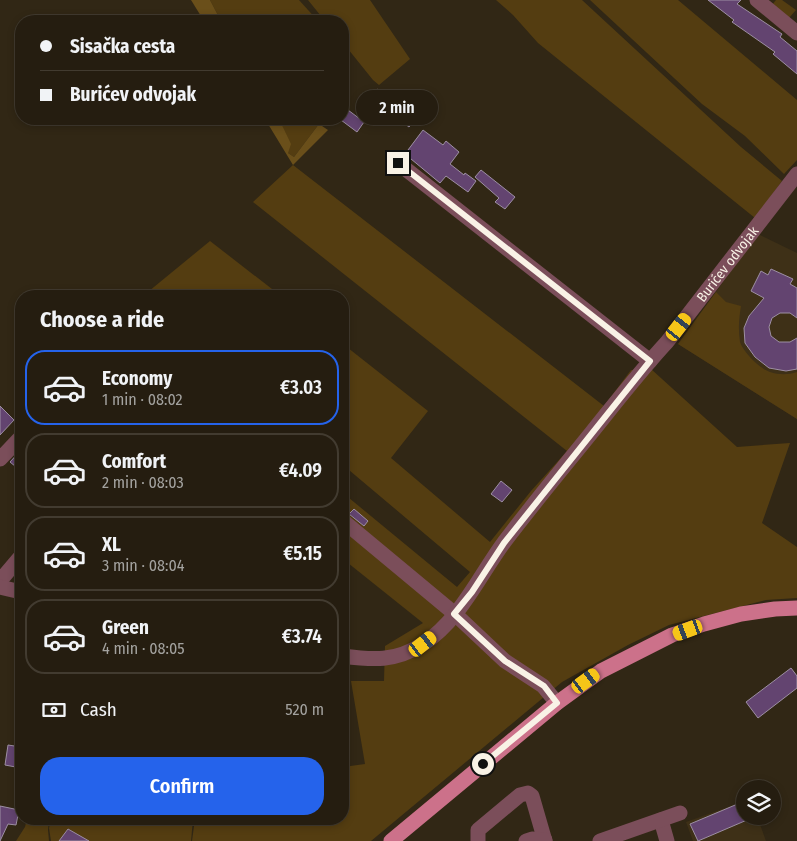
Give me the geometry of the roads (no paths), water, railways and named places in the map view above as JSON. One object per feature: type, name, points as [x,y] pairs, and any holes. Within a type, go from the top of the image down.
[{"type":"main road","points":[[394,840],[557,703],[601,671],[672,635],[704,624],[742,614],[797,608]]},
{"type":"street","points":[[757,0],[797,33]]},
{"type":"street","points":[[398,163],[650,361]]},
{"type":"street","name":"Burićev odvojak","points":[[349,657],[367,659],[391,658],[405,654],[423,644],[441,630],[472,592],[504,543],[673,334],[796,175]]},
{"type":"street","points":[[0,459],[15,443]]},
{"type":"street","points":[[349,526],[454,614],[505,661],[544,686],[557,703]]},
{"type":"street","points":[[0,581],[15,563]]},
{"type":"street","points":[[0,587],[15,591]]},
{"type":"street","points":[[478,841],[478,830],[520,795],[528,793],[532,796],[545,841],[532,839],[526,841]]},
{"type":"street","points":[[600,841],[623,837],[680,813]]},
{"type":"street","points":[[661,820],[668,841]]}]
